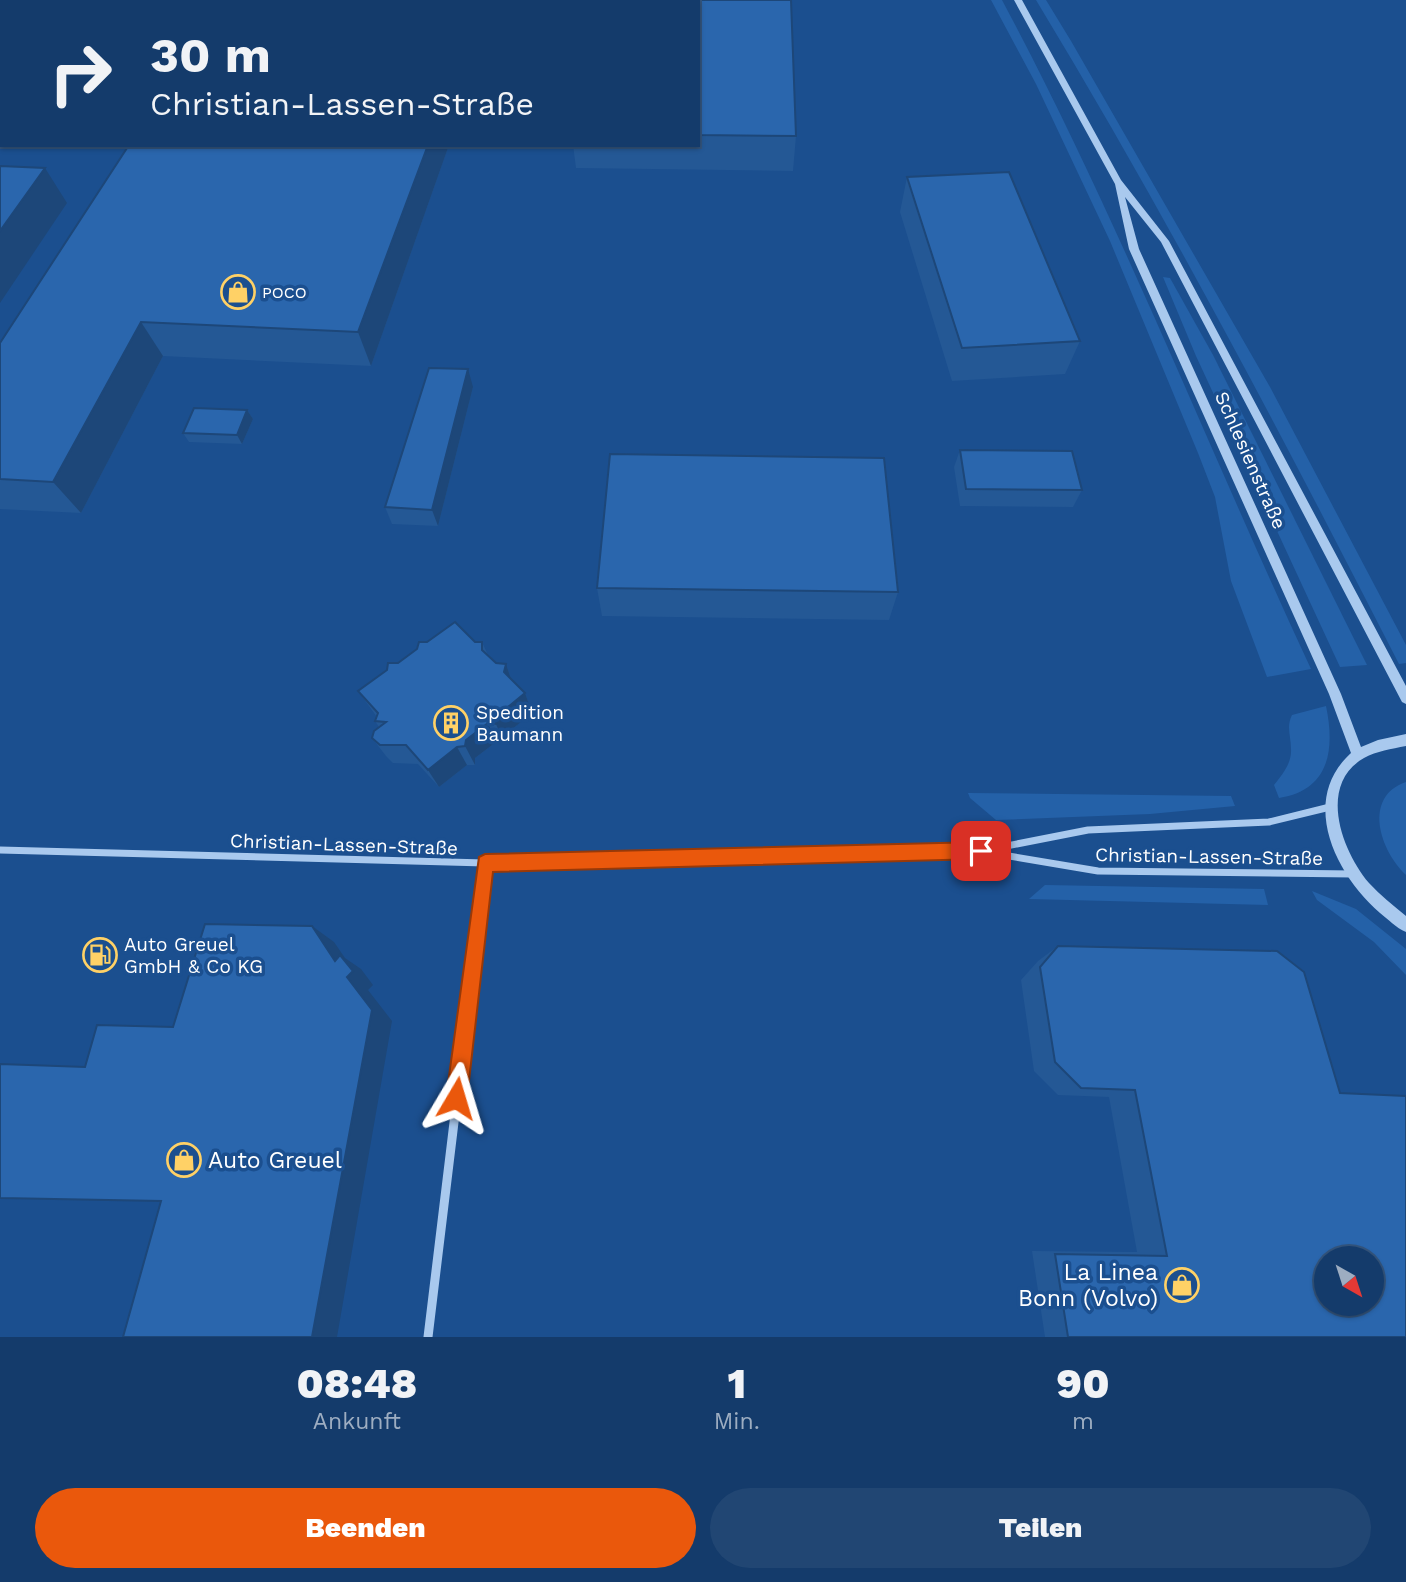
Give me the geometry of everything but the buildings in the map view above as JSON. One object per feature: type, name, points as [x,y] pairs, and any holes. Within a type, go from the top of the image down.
[{"type":"street","name":"Schlesienstraße","points":[[1018,0],[1117,181],[1165,241],[1406,698]]},
{"type":"street","name":"Schlesienstraße","points":[[1117,181],[1134,249],[1335,694],[1357,753]]},
{"type":"street","points":[[1406,740],[1380,742],[1357,753],[1342,767],[1334,786],[1330,807],[1336,840],[1354,874],[1377,901],[1406,925]]},
{"type":"street","name":"Christian-Lassen-Straße","points":[[0,850],[485,863],[981,851],[1088,830],[1269,822],[1330,807]]},
{"type":"street","name":"Christian-Lassen-Straße","points":[[981,851],[1098,872],[1354,874]]},
{"type":"street","points":[[428,1337],[485,863]]},
{"type":"shaded area","points":[[991,0],[1002,0],[1085,165],[1311,669],[1267,677],[1231,581],[1215,497],[1198,453],[1110,241],[1036,84]]},
{"type":"shaded area","points":[[1036,0],[1046,0],[1071,41],[1270,387],[1406,645],[1406,663],[1399,664],[1224,329],[1132,163]]},
{"type":"shaded area","points":[[1163,277],[1170,278],[1213,355],[1367,665],[1340,667],[1196,356]]},
{"type":"shaded area","points":[[1326,706],[1329,752],[1319,777],[1296,794],[1279,798],[1274,785],[1290,759],[1289,728],[1292,715]]},
{"type":"shaded area","points":[[1406,782],[1406,875],[1397,865],[1383,839],[1380,812],[1384,799],[1392,789]]},
{"type":"shaded area","points":[[968,793],[1231,796],[1235,806],[1150,814],[996,820],[970,798]]},
{"type":"shaded area","points":[[1045,885],[1264,889],[1268,905],[1029,899]]},
{"type":"shaded area","points":[[1312,891],[1356,909],[1406,949],[1406,975],[1374,942],[1317,900]]},
{"type":"place","name":"POCO","points":[[238,292]]},
{"type":"place","name":"Spedition Baumann","points":[[451,723]]},
{"type":"place","name":"Auto Greuel GmbH & Co KG","points":[[100,955]]},
{"type":"place","name":"Auto Greuel","points":[[184,1160]]},
{"type":"place","name":"La Linea Bonn (Volvo)","points":[[1182,1285]]},
{"type":"route","points":[[456,1098],[485,863],[981,851]]}]
